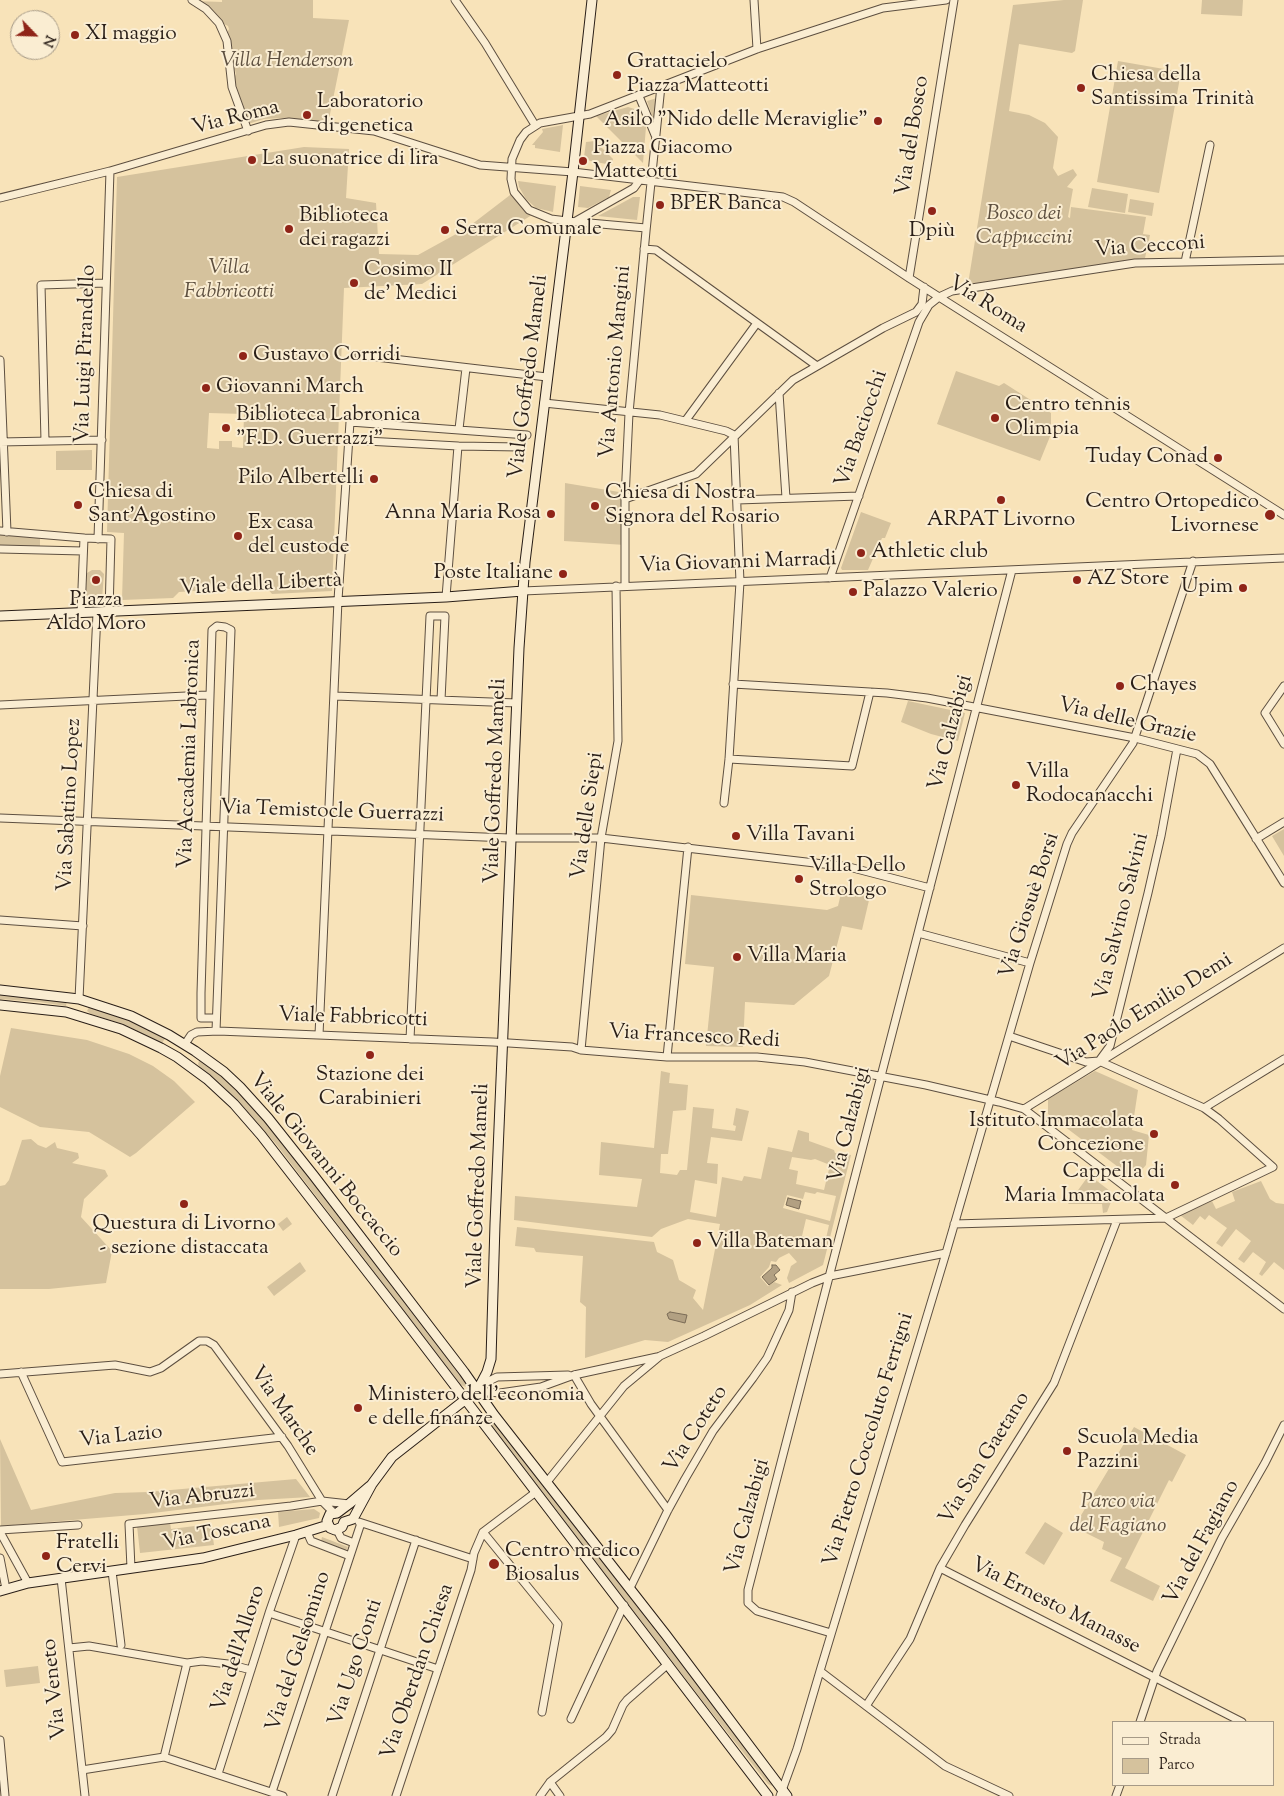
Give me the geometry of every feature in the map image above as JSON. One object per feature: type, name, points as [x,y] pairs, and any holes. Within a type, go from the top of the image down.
[{"type":"street","points":[[192,0],[206,9],[219,23],[227,41],[232,87],[248,131]]},
{"type":"street","points":[[455,0],[485,43],[535,126]]},
{"type":"street","name":"Viale Goffredo Mameli","points":[[477,1391],[488,1372],[491,1359],[517,703],[525,562],[547,377],[571,221],[573,172],[592,0]]},
{"type":"street","points":[[754,0],[757,49]]},
{"type":"street","points":[[662,86],[646,229],[542,216],[525,206],[514,192],[510,167],[520,140],[535,126],[590,114],[757,49],[883,8],[946,0]]},
{"type":"street","name":"Via del Bosco","points":[[909,278],[954,0]]},
{"type":"street","points":[[639,96],[656,137]]},
{"type":"street","name":"Via Roma","points":[[0,198],[110,171],[266,125],[290,122],[374,131],[474,163],[510,167]]},
{"type":"street","points":[[1185,262],[1210,145]]},
{"type":"street","points":[[510,167],[573,172],[651,182]]},
{"type":"street","name":"Via Luigi Pirandello","points":[[98,538],[110,171]]},
{"type":"street","points":[[571,221],[634,188],[638,181]]},
{"type":"street","name":"Via Roma","points":[[651,182],[777,196],[788,199],[909,278],[1284,515]]},
{"type":"street","name":"Via Antonio Mangini","points":[[625,586],[625,499],[629,412],[646,229]]},
{"type":"street","points":[[644,249],[656,250],[817,366]]},
{"type":"street","name":"Via Cecconi","points":[[939,297],[948,292],[958,296],[1135,263],[1284,260]]},
{"type":"street","points":[[45,441],[41,285],[106,283]]},
{"type":"street","points":[[625,499],[696,474],[734,435],[793,380],[883,328],[916,312],[921,306],[924,287]]},
{"type":"street","points":[[958,296],[960,309]]},
{"type":"street","name":"Via Baciocchi","points":[[830,578],[919,322],[929,305],[939,297]]},
{"type":"street","points":[[908,316],[919,322]]},
{"type":"street","points":[[686,420],[757,323]]},
{"type":"street","points":[[359,355],[547,377]]},
{"type":"street","points":[[0,360],[3,531],[111,539],[109,612]]},
{"type":"street","points":[[459,430],[466,368]]},
{"type":"street","points":[[779,393],[786,498]]},
{"type":"street","points":[[544,403],[660,414],[726,431],[734,435]]},
{"type":"street","points":[[319,1036],[338,600],[350,422],[527,435]]},
{"type":"street","points":[[724,803],[729,758],[740,582],[734,435]]},
{"type":"street","points":[[2,442],[102,440]]},
{"type":"street","points":[[348,440],[458,446],[520,447]]},
{"type":"street","points":[[446,597],[458,446]]},
{"type":"street","points":[[737,500],[858,496]]},
{"type":"street","points":[[81,613],[84,538]]},
{"type":"street","points":[[0,549],[83,551]]},
{"type":"street","name":"Via Giovanni Marradi","points":[[523,591],[1284,558]]},
{"type":"street","name":"Via Giosuè Borsi","points":[[990,1100],[1030,963],[1072,833],[1132,746],[1193,562]]},
{"type":"street","name":"Via Calzabigi","points":[[831,1633],[757,1611],[752,1608],[747,1597],[1012,570]]},
{"type":"street","name":"Via delle Siepi","points":[[580,1050],[601,838],[619,732],[616,586]]},
{"type":"street","name":"Viale della Libertà","points":[[0,616],[97,613],[338,600],[446,597],[523,591]]},
{"type":"street","name":"Via Sabatino Lopez","points":[[79,999],[97,613]]},
{"type":"street","points":[[410,1039],[430,616],[445,616],[442,700]]},
{"type":"street","name":"Via Accademia Labronica","points":[[201,1031],[212,630],[217,626],[232,630],[216,1031]]},
{"type":"street","name":"Via delle Grazie","points":[[733,684],[870,692],[927,698],[1135,738],[1197,754],[1210,764],[1284,883]]},
{"type":"street","points":[[1284,686],[1265,713],[1284,744]]},
{"type":"street","points":[[729,758],[852,766],[870,692]]},
{"type":"street","points":[[0,705],[207,695]]},
{"type":"street","points":[[334,696],[517,703]]},
{"type":"street","name":"Via Salvino Salvini","points":[[1099,1061],[1110,1046],[1161,836],[1177,748]]},
{"type":"street","name":"Via Temistocle Guerrazzi","points":[[0,818],[512,838],[601,838],[854,868],[930,888]]},
{"type":"street","points":[[1256,839],[1284,822]]},
{"type":"street","points":[[667,1057],[688,847]]},
{"type":"street","points":[[0,920],[83,926]]},
{"type":"street","points":[[918,933],[1030,963]]},
{"type":"street","name":"Via Paolo Emilio Demi","points":[[1024,1109],[1284,948]]},
{"type":"street","name":"Viale Giovanni Boccaccio","points":[[0,990],[79,999],[136,1018],[185,1044],[224,1072],[246,1093],[268,1118],[436,1335],[494,1415],[630,1588],[783,1794]]},
{"type":"street","points":[[76,1014],[79,999]]},
{"type":"street","name":"Viale Giovanni Boccaccio","points":[[0,1005],[76,1014],[121,1028],[177,1057],[216,1086],[248,1119],[466,1400],[768,1796]]},
{"type":"street","points":[[201,1018],[216,1018]]},
{"type":"street","points":[[177,1057],[191,1035],[201,1031]]},
{"type":"street","name":"Viale Fabbricotti","points":[[201,1031],[504,1043]]},
{"type":"street","points":[[954,1224],[1166,1218],[1273,1166],[1204,1108],[1099,1061],[1086,1062],[1009,1036]]},
{"type":"street","name":"Via Francesco Redi","points":[[504,1043],[572,1047],[580,1050],[667,1057],[724,1056],[786,1059],[882,1077],[1024,1109]]},
{"type":"street","points":[[1204,1108],[1284,1059]]},
{"type":"street","name":"Via Pietro Coccoluto Ferrigni","points":[[783,1794],[990,1100]]},
{"type":"street","points":[[1024,1109],[1284,1309]]},
{"type":"street","name":"Via San Gaetano","points":[[866,1706],[910,1639],[940,1568],[1011,1449],[1054,1383],[1117,1220]]},
{"type":"street","points":[[477,1391],[492,1393],[541,1387],[574,1375],[660,1356],[718,1330],[792,1292],[830,1276],[946,1252]]},
{"type":"street","name":"Via Coteto","points":[[630,1588],[668,1510],[713,1431],[767,1358],[789,1310],[792,1292]]},
{"type":"street","name":"Via Marche","points":[[22,1372],[115,1365],[150,1372],[161,1368],[202,1340],[207,1341],[214,1345],[282,1437],[322,1501],[336,1513]]},
{"type":"street","points":[[547,1482],[631,1379],[660,1356]]},
{"type":"street","points":[[0,1374],[22,1372]]},
{"type":"street","name":"Via Lazio","points":[[22,1372],[62,1462],[282,1437]]},
{"type":"street","points":[[372,1484],[349,1504],[328,1518],[328,1525],[332,1529],[337,1530],[353,1522],[372,1484],[392,1457],[492,1379],[502,1376],[574,1375]]},
{"type":"street","points":[[574,1375],[599,1416],[668,1510]]},
{"type":"street","name":"Via del Fagiano","points":[[1140,1721],[1154,1677],[1222,1538],[1265,1464],[1284,1425]]},
{"type":"street","points":[[536,1492],[483,1532],[558,1624],[542,1712]]},
{"type":"street","points":[[322,1501],[349,1504]]},
{"type":"street","name":"Via Abruzzi","points":[[131,1568],[129,1524],[322,1501]]},
{"type":"street","points":[[336,1513],[353,1522],[473,1559]]},
{"type":"street","name":"Via del Gelsomino","points":[[272,1792],[354,1543],[353,1522]]},
{"type":"street","points":[[28,1583],[0,1531],[78,1525]]},
{"type":"street","name":"Via Toscana","points":[[3,1590],[28,1583],[203,1558],[296,1535],[328,1525]]},
{"type":"street","points":[[337,1530],[341,1538],[354,1543]]},
{"type":"street","points":[[307,1532],[311,1541],[350,1556]]},
{"type":"street","name":"Via Oberdan Chiesa","points":[[396,1796],[483,1532]]},
{"type":"street","name":"Via dell'Alloro","points":[[218,1774],[296,1535]]},
{"type":"street","name":"Via Ugo Conti","points":[[332,1796],[416,1540]]},
{"type":"street","points":[[0,1558],[3,1590]]},
{"type":"street","name":"Via Ernesto Manasse","points":[[940,1568],[1154,1677]]},
{"type":"street","points":[[112,1571],[121,1645]]},
{"type":"street","name":"Via Veneto","points":[[61,1578],[85,1796]]},
{"type":"street","points":[[572,1719],[624,1606]]},
{"type":"street","points":[[269,1613],[438,1669]]},
{"type":"street","points":[[69,1648],[89,1646],[187,1664],[202,1661],[228,1664],[251,1670]]},
{"type":"street","points":[[164,1757],[187,1664]]},
{"type":"street","points":[[540,1796],[550,1782],[606,1738],[627,1700],[668,1664]]},
{"type":"street","points":[[820,1671],[945,1766],[1009,1796]]},
{"type":"street","points":[[1154,1677],[1240,1721]]},
{"type":"street","points":[[0,1740],[5,1796]]},
{"type":"street","points":[[82,1770],[164,1757],[283,1796]]},
{"type":"street","points":[[550,1782],[560,1796]]},
{"type":"green space","name":"Villa Henderson","points":[[222,0],[313,0],[313,18],[349,20],[328,124],[282,118],[264,119],[248,124],[234,78],[235,70],[231,69],[226,35],[229,29],[228,26],[195,1],[222,2]]},
{"type":"green space","name":"Bosco dei Cappuccini","points":[[1083,0],[1075,51],[1072,53],[1019,44],[1009,111],[1029,115],[1045,123],[1058,137],[1053,168],[1058,176],[1073,169],[1077,175],[1067,187],[1073,189],[1068,217],[1070,218],[1071,207],[1146,217],[1143,234],[1150,235],[1145,258],[973,285],[972,283],[968,284],[1013,5]]},
{"type":"green space","points":[[1202,0],[1243,0],[1242,16],[1201,14]]},
{"type":"green space","points":[[1118,61],[1181,72],[1159,193],[1097,182]]},
{"type":"green space","points":[[657,98],[655,124],[647,101]]},
{"type":"green space","points":[[628,107],[638,110],[646,127],[643,163],[596,116]]},
{"type":"green space","points":[[563,125],[560,152],[535,148],[535,145],[532,145],[543,132],[542,129]]},
{"type":"green space","points":[[595,141],[613,159],[612,165],[590,161],[584,157],[586,142]]},
{"type":"green space","name":"Villa Fabbricotti","points":[[304,147],[349,149],[346,198],[376,203],[379,254],[418,255],[467,228],[514,192],[535,213],[422,284],[344,288],[332,591],[272,594],[267,588],[223,589],[179,592],[173,598],[122,600],[124,533],[107,532],[117,177]],"holes":[[[209,413],[244,414],[243,448],[232,447],[232,441],[219,441],[219,449],[207,448]]]},
{"type":"green space","points":[[518,181],[556,186],[553,212],[536,208],[526,199],[519,187]]},
{"type":"green space","points":[[580,186],[611,190],[609,197],[588,208],[578,207]]},
{"type":"green space","points":[[1092,188],[1128,194],[1125,213],[1088,207]]},
{"type":"green space","points":[[633,197],[640,197],[637,220],[598,216]]},
{"type":"green space","points":[[1130,199],[1154,203],[1152,216],[1128,212]]},
{"type":"green space","name":"Centro tennis Olimpia","points":[[956,371],[999,386],[1004,383],[1051,413],[1051,434],[1040,461],[937,424]]},
{"type":"green space","points":[[92,450],[92,470],[56,470],[56,451]]},
{"type":"green space","points":[[565,483],[625,493],[625,545],[564,541]]},
{"type":"green space","name":"Athletic club","points":[[861,512],[891,523],[868,570],[842,570],[841,568]]},
{"type":"green space","points":[[0,533],[33,536],[33,538],[40,537],[40,548],[0,546]]},
{"type":"green space","points":[[92,570],[100,570],[104,574],[102,599],[90,599],[86,594],[87,573]]},
{"type":"green space","points":[[908,701],[965,713],[958,741],[931,734],[901,722]]},
{"type":"green space","points":[[1284,829],[1284,856],[1272,836]]},
{"type":"green space","points":[[842,889],[870,896],[862,930],[842,926],[829,976],[794,1005],[745,1002],[743,1047],[706,1046],[714,967],[685,964],[691,895],[827,910],[838,906]]},
{"type":"green space","points":[[0,994],[67,1001],[66,1006],[0,999]]},
{"type":"green space","points":[[89,1007],[133,1021],[166,1037],[162,1043],[123,1024],[91,1014],[87,1011]]},
{"type":"green space","points":[[11,1028],[87,1040],[129,1054],[153,1066],[174,1081],[195,1102],[130,1157],[89,1132],[40,1127],[0,1107],[0,1076]]},
{"type":"green space","points":[[199,1061],[203,1061],[215,1068],[250,1102],[435,1340],[466,1382],[466,1387],[461,1385],[276,1144],[234,1097],[200,1068]]},
{"type":"green space","points":[[661,1071],[670,1073],[669,1083],[688,1085],[686,1110],[673,1111],[668,1154],[661,1154],[660,1173],[677,1175],[680,1170],[687,1170],[693,1107],[714,1109],[712,1128],[735,1131],[736,1126],[733,1125],[736,1108],[749,1111],[742,1141],[711,1137],[707,1163],[718,1164],[717,1184],[695,1180],[690,1212],[716,1217],[722,1177],[742,1181],[744,1176],[761,1179],[768,1147],[792,1152],[798,1130],[809,1133],[809,1141],[834,1150],[835,1153],[851,1155],[823,1265],[789,1283],[787,1278],[791,1266],[797,1262],[789,1253],[779,1258],[776,1262],[771,1261],[769,1267],[760,1277],[768,1286],[774,1282],[782,1285],[750,1305],[668,1342],[645,1340],[585,1358],[586,1307],[580,1302],[583,1256],[536,1252],[534,1248],[515,1246],[517,1227],[654,1242],[657,1252],[673,1260],[679,1280],[696,1290],[693,1298],[703,1310],[720,1224],[688,1219],[661,1229],[652,1237],[514,1220],[515,1196],[637,1207],[642,1179],[599,1175],[601,1142],[654,1148]],"holes":[[[792,1157],[815,1159],[830,1165],[824,1190],[796,1184],[798,1171],[789,1169]],[[805,1192],[815,1194],[817,1192],[836,1196],[830,1221],[783,1208],[787,1195],[803,1199]],[[806,1219],[829,1225],[825,1243],[802,1236]]]},
{"type":"green space","points":[[1095,1071],[1138,1090],[1132,1130],[1149,1135],[1146,1165],[1134,1179],[1048,1114],[1048,1099]]},
{"type":"green space","points":[[31,1139],[38,1145],[46,1148],[55,1142],[57,1148],[78,1153],[79,1158],[72,1163],[105,1170],[108,1176],[84,1199],[81,1217],[112,1251],[106,1283],[49,1289],[0,1289],[0,1186],[5,1185],[9,1180],[22,1140]]},
{"type":"green space","points":[[1089,1175],[1114,1194],[1107,1212],[1103,1213],[1102,1204],[1068,1204]]},
{"type":"green space","points":[[1261,1181],[1270,1199],[1276,1203],[1284,1204],[1284,1270],[1274,1262],[1262,1276],[1259,1274],[1266,1262],[1253,1252],[1244,1263],[1238,1259],[1251,1241],[1236,1229],[1222,1247],[1216,1243],[1227,1228],[1209,1215],[1205,1220],[1200,1216],[1193,1225],[1180,1215],[1212,1201],[1216,1209],[1235,1201],[1232,1192]]},
{"type":"green space","points":[[287,1217],[292,1224],[283,1231],[278,1224]]},
{"type":"green space","points":[[300,1262],[306,1271],[274,1296],[267,1287]]},
{"type":"green space","points":[[486,1415],[592,1548],[771,1781],[772,1786],[768,1784],[705,1704],[542,1493],[487,1420]]},
{"type":"green space","name":"Parco via del Fagiano","points":[[1134,1427],[1186,1455],[1172,1482],[1169,1480],[1125,1568],[1160,1586],[1153,1601],[1110,1581],[1122,1558],[1102,1549],[1104,1542],[1074,1527]]},
{"type":"green space","points":[[0,1439],[31,1510],[115,1493],[148,1492],[296,1479],[310,1497],[258,1500],[145,1514],[1,1526]]},
{"type":"green space","points":[[314,1509],[320,1513],[319,1518],[279,1527],[278,1512]]},
{"type":"green space","points":[[170,1522],[171,1529],[211,1524],[214,1545],[140,1553],[137,1526]]},
{"type":"green space","points":[[1045,1522],[1063,1533],[1044,1565],[1025,1553]]},
{"type":"green space","points":[[322,1537],[348,1547],[346,1550],[321,1541]]},
{"type":"green space","points":[[38,1666],[40,1683],[6,1687],[4,1670]]},
{"type":"shaded area","points":[[788,1198],[801,1201],[799,1209],[786,1205]]},
{"type":"shaded area","points":[[772,1265],[776,1265],[780,1270],[774,1275],[777,1279],[769,1285],[762,1277],[772,1268]]},
{"type":"shaded area","points":[[670,1312],[687,1315],[685,1323],[669,1319],[667,1314]]},
{"type":"place","name":"XI maggio","points":[[75,35]]},
{"type":"place","name":"Grattacielo Piazza Matteotti","points":[[617,75]]},
{"type":"place","name":"Chiesa della Santissima Trinità","points":[[1081,88]]},
{"type":"place","name":"Laboratorio di genetica","points":[[307,115]]},
{"type":"place","name":"Asilo \"Nido delle Meraviglie\"","points":[[878,121]]},
{"type":"place","name":"La suonatrice di lira","points":[[252,160]]},
{"type":"place","name":"Piazza Giacomo Matteotti","points":[[583,161]]},
{"type":"place","name":"BPER Banca","points":[[660,205]]},
{"type":"place","name":"Dpiù","points":[[932,211]]},
{"type":"place","name":"Biblioteca dei ragazzi","points":[[289,229]]},
{"type":"place","name":"Serra Comunale","points":[[445,230]]},
{"type":"place","name":"Cosimo II de' Medici","points":[[354,283]]},
{"type":"place","name":"Gustavo Corridi","points":[[243,356]]},
{"type":"place","name":"Giovanni March","points":[[206,388]]},
{"type":"place","name":"Centro tennis Olimpia","points":[[995,418]]},
{"type":"place","name":"Biblioteca Labronica \"F.D. Guerrazzi\"","points":[[226,428]]},
{"type":"place","name":"Tuday Conad","points":[[1218,458]]},
{"type":"place","name":"Pilo Albertelli","points":[[374,479]]},
{"type":"place","name":"ARPAT Livorno","points":[[1001,500]]},
{"type":"place","name":"Chiesa di Sant'Agostino","points":[[78,505]]},
{"type":"place","name":"Chiesa di Nostra Signora del Rosario","points":[[595,506]]},
{"type":"place","name":"Anna Maria Rosa","points":[[551,514]]},
{"type":"place","name":"Centro Ortopedico Livornese","points":[[1270,515]]},
{"type":"place","name":"Ex casa del custode","points":[[238,536]]},
{"type":"place","name":"Athletic club","points":[[861,553]]},
{"type":"place","name":"Poste Italiane","points":[[563,574]]},
{"type":"place","name":"Piazza Aldo Moro","points":[[96,580]]},
{"type":"place","name":"AZ Store","points":[[1077,580]]},
{"type":"place","name":"Upim","points":[[1243,588]]},
{"type":"place","name":"Palazzo Valerio","points":[[853,592]]},
{"type":"place","name":"Chayes","points":[[1120,686]]},
{"type":"place","name":"Villa Rodocanacchi","points":[[1016,785]]},
{"type":"place","name":"Villa Tavani","points":[[736,836]]},
{"type":"place","name":"Villa Dello Strologo","points":[[799,879]]},
{"type":"place","name":"Villa Maria","points":[[737,957]]},
{"type":"place","name":"Stazione dei Carabinieri","points":[[370,1055]]},
{"type":"place","name":"Istituto Immacolata Concezione","points":[[1154,1134]]},
{"type":"place","name":"Cappella di Maria Immacolata","points":[[1175,1185]]},
{"type":"place","name":"Questura di Livorno - sezione distaccata","points":[[184,1204]]},
{"type":"place","name":"Villa Bateman","points":[[697,1243]]},
{"type":"place","name":"Ministero dell'economia e delle finanze","points":[[358,1408]]},
{"type":"place","name":"Scuola Media Pazzini","points":[[1067,1451]]},
{"type":"place","name":"Fratelli Cervi","points":[[46,1556]]},
{"type":"place","name":"Centro medico Biosalus","points":[[494,1564]]}]
